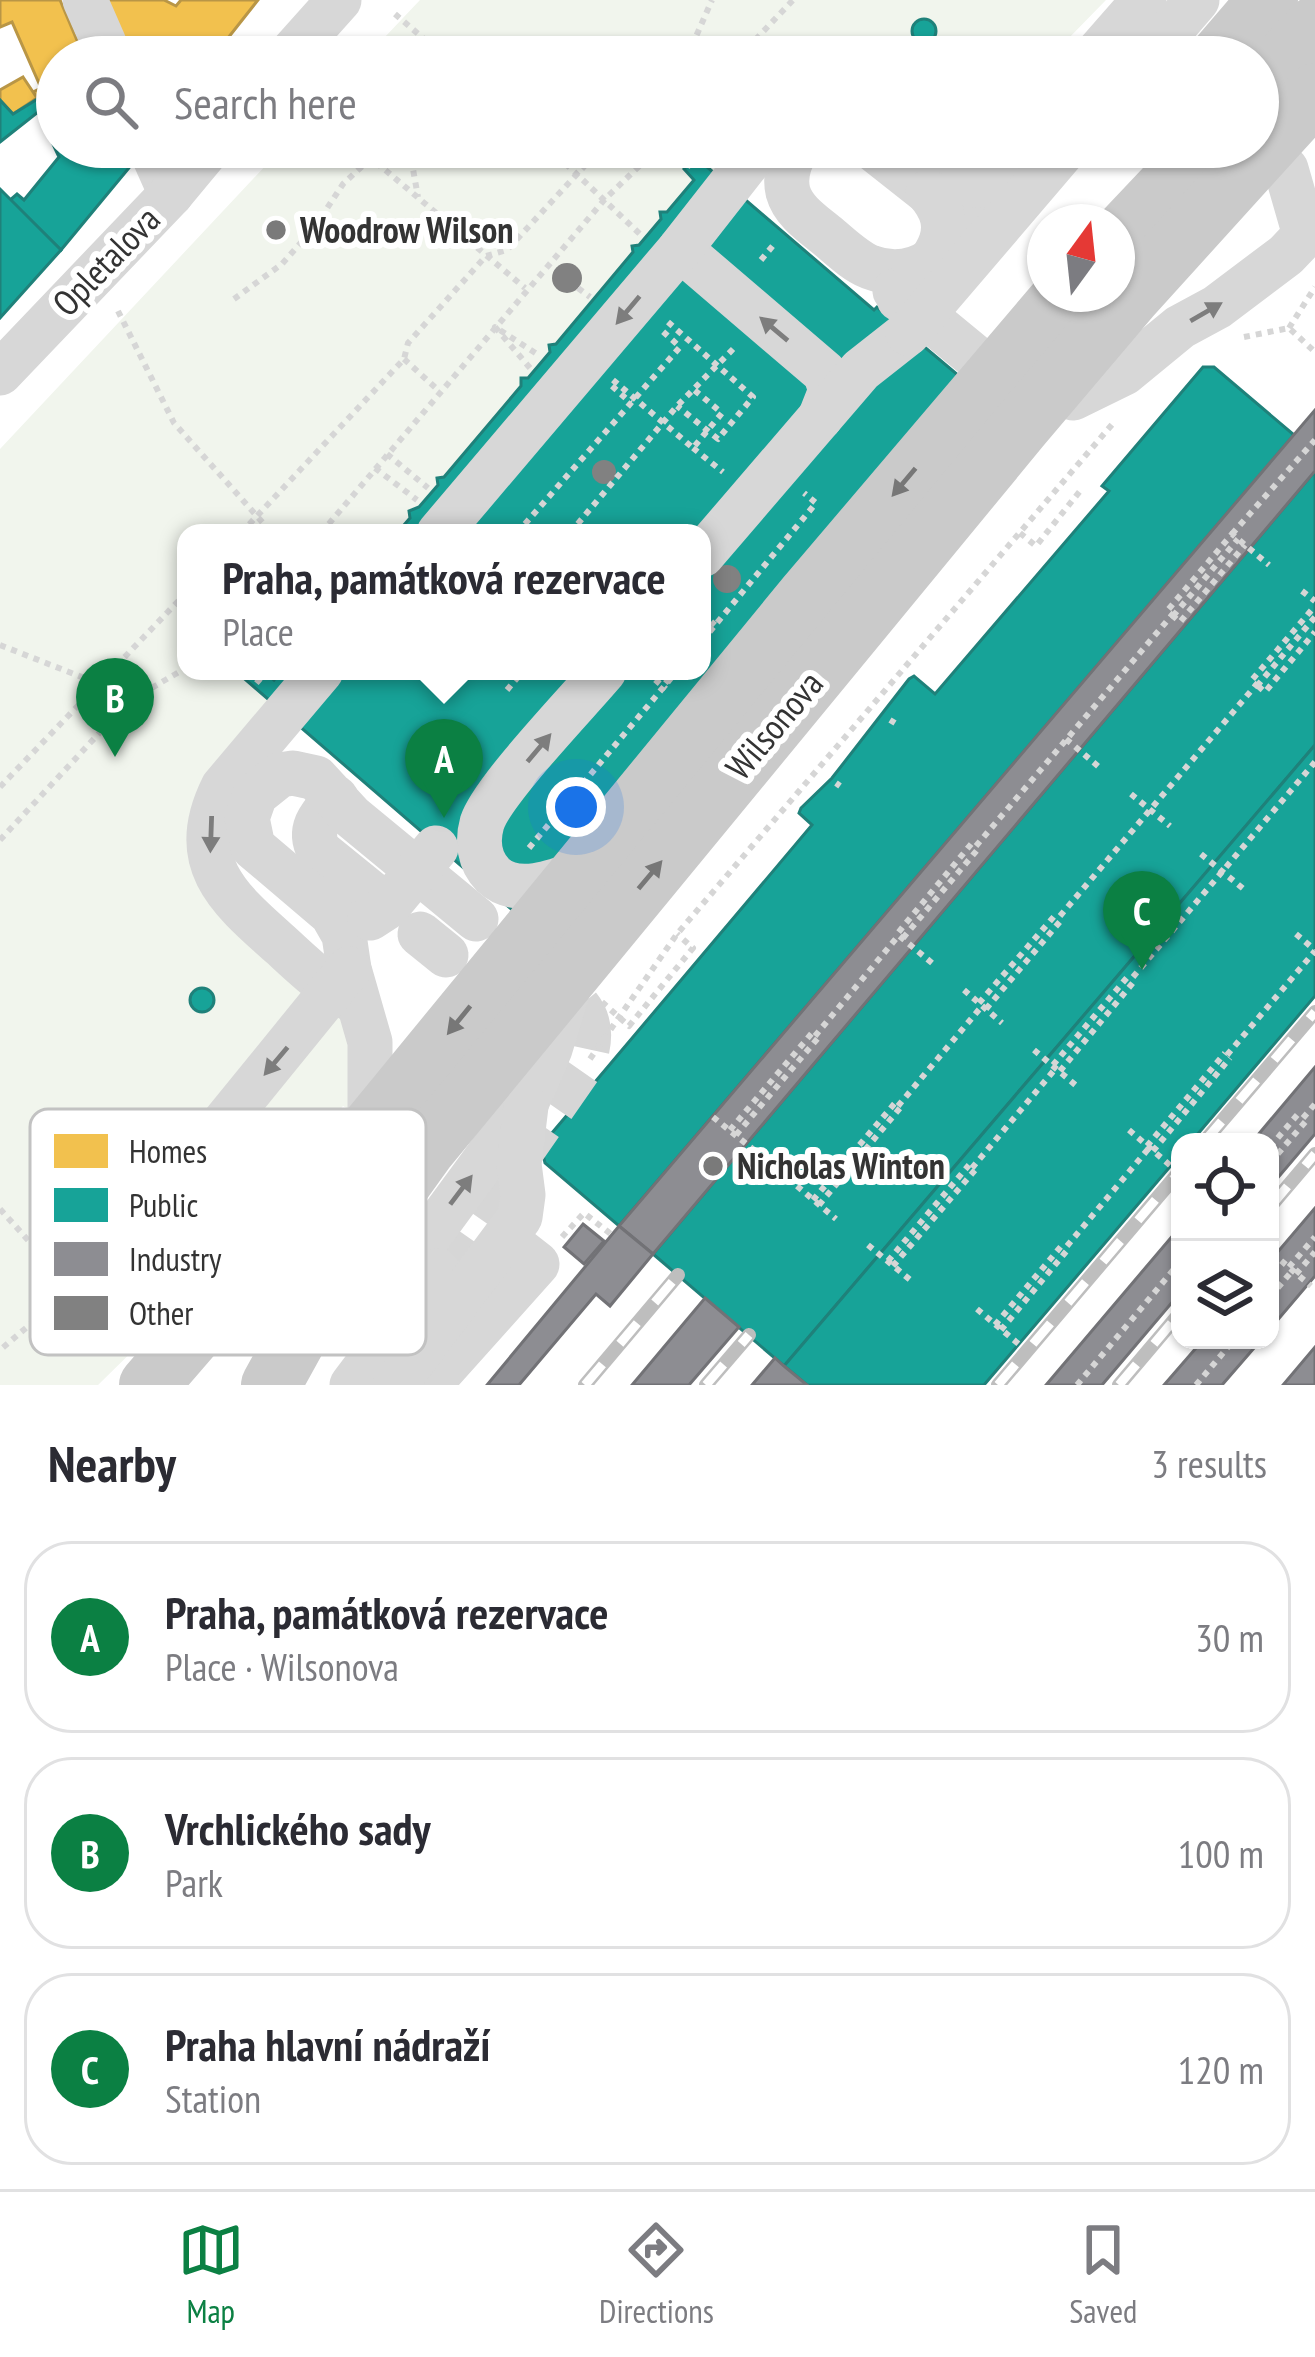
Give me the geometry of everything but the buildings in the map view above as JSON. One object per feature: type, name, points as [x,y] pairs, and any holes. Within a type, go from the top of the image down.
[{"type":"main road","points":[[1237,36],[1268,0]]},
{"type":"main road","points":[[1279,65],[1315,26]]},
{"type":"main road","name":"Wilsonova","points":[[1279,133],[1315,93]]},
{"type":"main road","points":[[998,454],[1073,344],[1300,155]]},
{"type":"main road","points":[[1108,204],[1133,168]]},
{"type":"main road","points":[[1135,220],[1184,168]]},
{"type":"main road","name":"Wilsonova","points":[[426,1152],[998,454],[1247,168]]},
{"type":"main road","name":"Wilsonova","points":[[384,1109],[559,856],[1073,344]]},
{"type":"main road","name":"Wilsonova","points":[[271,1385],[286,1355]]},
{"type":"street","points":[[85,0],[101,36]]},
{"type":"street","points":[[307,36],[339,0]]},
{"type":"street","points":[[1112,36],[1144,0]]},
{"type":"street","points":[[1166,36],[1197,0]]},
{"type":"street","points":[[159,168],[171,194]]},
{"type":"street","name":"Opletalova","points":[[0,373],[193,168]]},
{"type":"street","points":[[431,510],[662,244],[708,175],[721,168]]},
{"type":"street","points":[[789,168],[793,205],[1034,405],[1073,344]]},
{"type":"street","points":[[860,262],[905,272],[939,255],[959,232],[967,205],[909,168]]},
{"type":"street","points":[[897,324],[940,246],[942,186],[930,168]]},
{"type":"street","points":[[942,186],[982,188],[994,184],[1010,168]]},
{"type":"street","points":[[719,569],[820,418],[897,324],[1047,168]]},
{"type":"street","points":[[662,244],[825,373],[832,391],[820,418]]},
{"type":"street","points":[[313,680],[223,787],[214,804],[208,840],[215,873],[232,902],[346,988]]},
{"type":"street","points":[[476,920],[351,816],[316,778],[292,772],[280,775],[254,795],[247,818],[253,848],[332,914],[351,921],[380,914],[436,848],[448,834],[489,807],[596,680]]},
{"type":"street","points":[[336,798],[316,822],[314,842],[372,894]]},
{"type":"street","points":[[489,807],[482,824],[480,855],[499,880],[512,885],[551,884],[559,856]]},
{"type":"street","points":[[332,914],[344,935],[346,988],[370,1042],[370,1109]]},
{"type":"street","points":[[426,1240],[526,1104],[550,1049],[575,965]]},
{"type":"street","points":[[237,1109],[346,988]]},
{"type":"street","points":[[429,1385],[521,1252],[519,1164],[526,1104]]},
{"type":"street","points":[[426,1352],[521,1252]]},
{"type":"street","points":[[426,1286],[437,1271]]},
{"type":"street","points":[[352,1385],[374,1355]]},
{"type":"street","points":[[395,1385],[423,1355]]},
{"type":"path","points":[[696,36],[712,0]]},
{"type":"path","points":[[759,36],[793,0]]},
{"type":"path","points":[[395,14],[421,36]]},
{"type":"path","points":[[234,299],[282,264],[360,168]]},
{"type":"path","points":[[383,168],[526,289]]},
{"type":"path","points":[[413,168],[418,198]]},
{"type":"path","points":[[572,168],[662,244]]},
{"type":"path","points":[[249,524],[404,359],[408,343],[486,256],[507,250],[583,168]]},
{"type":"path","points":[[328,524],[526,289],[637,168]]},
{"type":"path","points":[[698,168],[708,175]]},
{"type":"path","points":[[767,256],[778,239]]},
{"type":"path","points":[[1244,337],[1288,328],[1315,287]]},
{"type":"path","points":[[118,311],[174,423],[264,524]]},
{"type":"path","points":[[675,313],[666,324],[754,397],[718,439],[677,406]]},
{"type":"path","points":[[525,524],[680,346],[646,317]]},
{"type":"path","points":[[495,327],[544,358]]},
{"type":"path","points":[[495,327],[533,371]]},
{"type":"path","points":[[1288,328],[1315,352]]},
{"type":"path","points":[[583,1068],[677,934],[1020,533],[1073,344]]},
{"type":"path","points":[[578,524],[677,406],[736,345],[718,368]]},
{"type":"path","points":[[404,359],[438,391]]},
{"type":"path","points":[[609,376],[727,476]]},
{"type":"path","points":[[693,448],[722,413],[694,389]]},
{"type":"path","points":[[733,1133],[1239,539],[1315,440]]},
{"type":"path","points":[[387,453],[431,510]]},
{"type":"path","points":[[375,468],[431,510]]},
{"type":"path","points":[[711,629],[816,503],[800,490]]},
{"type":"path","points":[[1020,533],[1036,546],[1080,491]]},
{"type":"path","points":[[1239,539],[1269,565]]},
{"type":"path","points":[[719,569],[753,596]]},
{"type":"path","points":[[1302,591],[1315,604],[1251,681],[1265,692],[1315,632]]},
{"type":"path","points":[[0,787],[177,603]]},
{"type":"path","points":[[816,1202],[1315,617]]},
{"type":"path","points":[[711,622],[718,628]]},
{"type":"path","points":[[0,645],[97,682],[129,701]]},
{"type":"path","points":[[0,840],[129,701],[177,673]]},
{"type":"path","points":[[507,690],[515,680]]},
{"type":"path","points":[[559,856],[671,680]]},
{"type":"path","points":[[1066,739],[1099,766]]},
{"type":"path","points":[[891,1263],[1315,762]]},
{"type":"path","points":[[1131,794],[1170,826]]},
{"type":"path","points":[[1201,854],[1246,891]]},
{"type":"path","points":[[629,1026],[693,948],[677,934]]},
{"type":"path","points":[[998,1328],[1315,950],[1296,934]]},
{"type":"path","points":[[901,937],[932,963]]},
{"type":"path","points":[[964,990],[1002,1023]]},
{"type":"path","points":[[1034,1050],[1079,1088]]},
{"type":"path","points":[[1279,1139],[1315,1104]]},
{"type":"path","points":[[713,1117],[765,1159]]},
{"type":"path","points":[[1279,1150],[1302,1117]]},
{"type":"path","points":[[1129,1130],[1171,1166]]},
{"type":"path","points":[[796,1186],[836,1219]]},
{"type":"path","points":[[0,1209],[30,1242]]},
{"type":"path","points":[[521,1252],[584,1213],[612,1235]]},
{"type":"path","points":[[1279,1286],[1315,1237]]},
{"type":"path","points":[[868,1244],[914,1283]]},
{"type":"path","points":[[1292,1271],[1315,1252]]},
{"type":"path","points":[[1279,1259],[1311,1286]]},
{"type":"path","points":[[1076,1385],[1171,1273]]},
{"type":"path","points":[[977,1309],[1021,1346]]},
{"type":"path","points":[[0,1350],[30,1325]]},
{"type":"path","points":[[1196,1385],[1226,1349]]},
{"type":"shaded area","points":[[420,0],[1106,0],[1071,36],[386,36]]},
{"type":"shaded area","points":[[263,168],[686,168],[694,180],[667,212],[660,212],[661,219],[639,245],[632,246],[633,253],[556,344],[549,345],[550,352],[528,378],[521,378],[521,386],[444,477],[438,478],[438,485],[416,510],[409,511],[405,524],[177,524],[177,680],[246,680],[275,704],[194,822],[350,1016],[348,1109],[30,1109],[30,1355],[129,1355],[98,1385],[0,1385],[0,449]]},
{"type":"tunnel","points":[[438,1271],[583,1063],[588,1046],[586,1020],[573,1001],[538,972]]},
{"type":"railway","points":[[1212,1133],[1315,1012]]},
{"type":"railway","points":[[1279,1196],[1315,1154]]},
{"type":"railway","points":[[998,1385],[1171,1182]]},
{"type":"railway","points":[[585,1385],[678,1275]]},
{"type":"railway","points":[[1119,1385],[1171,1324]]},
{"type":"railway","points":[[706,1385],[749,1335]]},
{"type":"place","name":"Woodrow Wilson","points":[[276,230]]},
{"type":"place","name":"Vrchlického sady","points":[[115,757]]},
{"type":"place","name":"Praha, památková rezervace","points":[[444,818]]},
{"type":"place","name":"Praha hlavní nádraží","points":[[1142,970]]},
{"type":"place","name":"Nicholas Winton","points":[[713,1166]]}]
